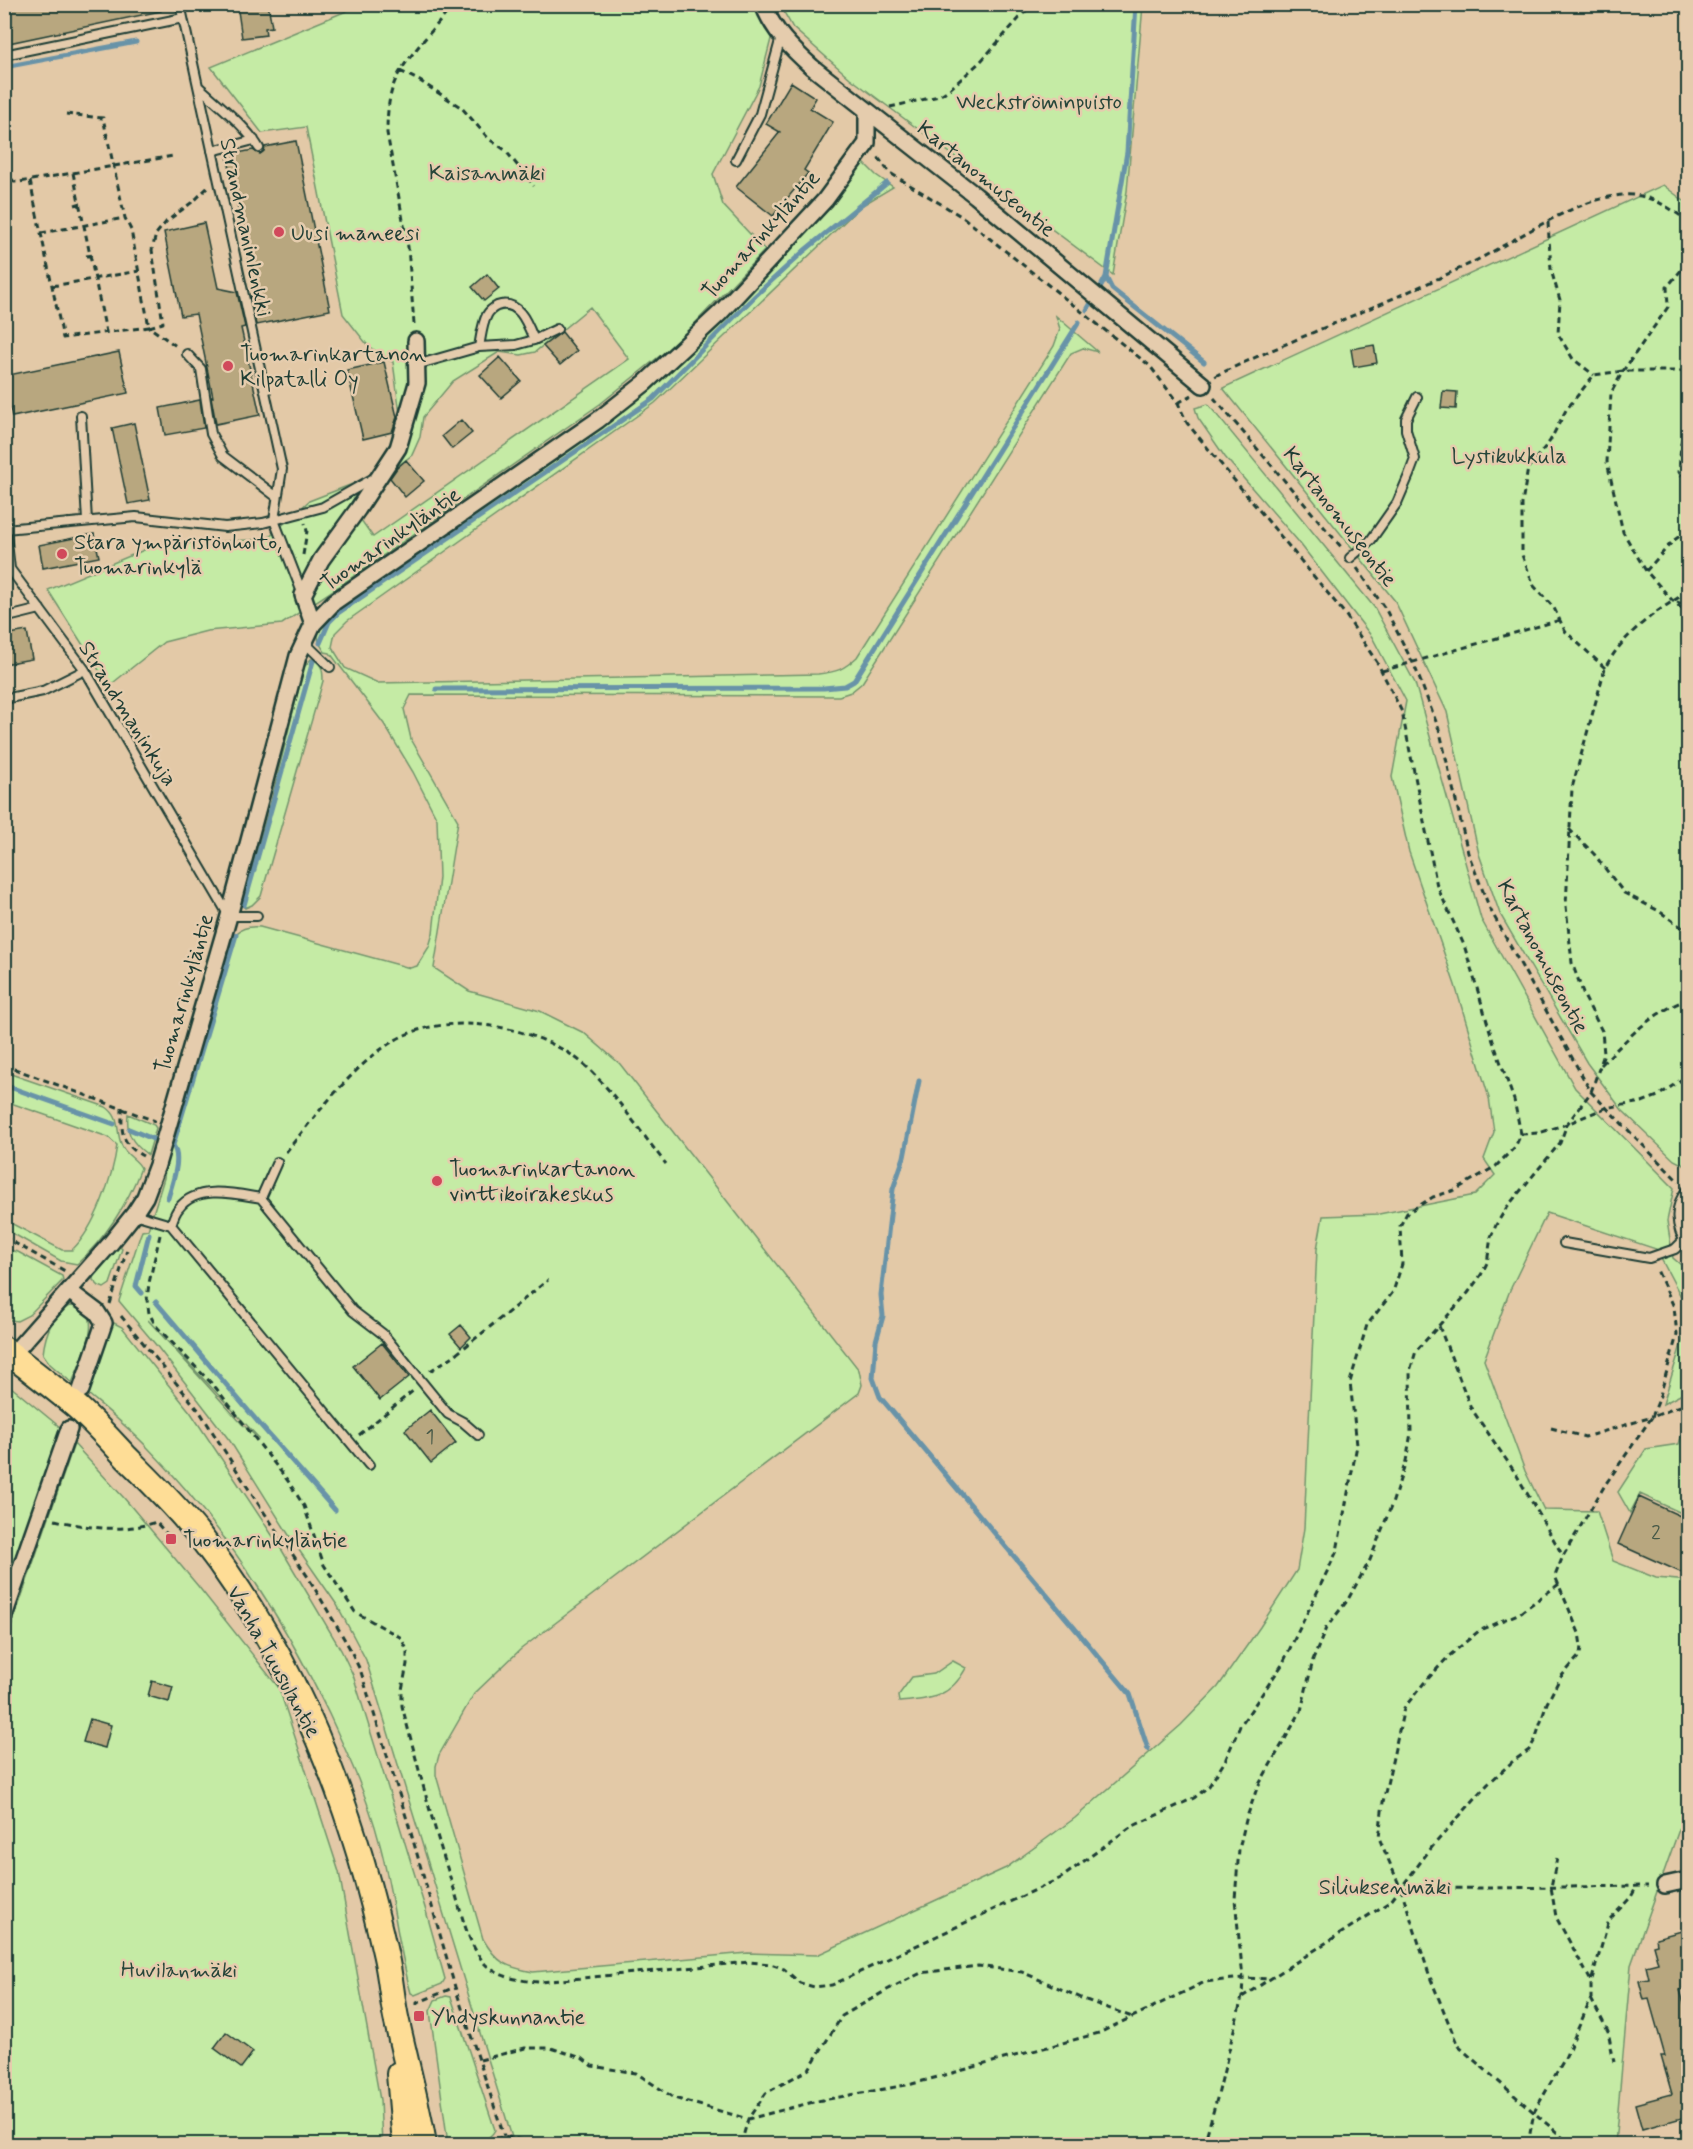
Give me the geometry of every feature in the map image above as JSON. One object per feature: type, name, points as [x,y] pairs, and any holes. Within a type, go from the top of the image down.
[{"type":"main road","name":"Vanha Tuusulantie","points":[[8,1352],[79,1409],[198,1533],[223,1567],[265,1633],[294,1686],[337,1784],[354,1835],[386,1958],[396,2020],[417,2103],[424,2145]]},
{"type":"main road","name":"Vanha Tuusulantie","points":[[396,2020],[400,2104],[405,2145]]},
{"type":"street","points":[[763,4],[769,21],[790,47],[867,111],[867,143]]},
{"type":"street","name":"Kartanomuseontie","points":[[867,111],[976,196],[1203,385]]},
{"type":"street","name":"Tuomarinkyläntie","points":[[8,1352],[69,1291],[110,1244],[145,1197],[157,1165],[229,916],[298,656],[313,624],[334,602],[598,420],[645,383],[720,313],[825,200],[867,143]]},
{"type":"street","points":[[313,624],[303,595],[321,560],[398,448],[417,383],[416,341]]},
{"type":"street","points":[[69,1291],[97,1312],[104,1323],[81,1390]]},
{"type":"street","points":[[4,1616],[69,1430]]},
{"type":"street","points":[[1665,1885],[1689,1880]]},
{"type":"lane","name":"Strandmaninlenkki","points":[[180,4],[282,469],[274,520]]},
{"type":"lane","points":[[4,55],[183,18]]},
{"type":"lane","points":[[736,160],[760,114],[781,36]]},
{"type":"lane","points":[[199,87],[254,140],[259,148]]},
{"type":"lane","points":[[212,151],[254,140]]},
{"type":"lane","points":[[478,347],[487,315],[494,307],[502,304],[512,305],[520,312],[534,340]]},
{"type":"lane","points":[[416,365],[478,347],[516,345],[534,340],[557,329]]},
{"type":"lane","points":[[188,354],[201,369],[211,434],[216,447],[223,456],[277,497]]},
{"type":"lane","points":[[1350,558],[1371,540],[1397,503],[1409,475],[1415,459],[1406,430],[1406,420],[1417,397]]},
{"type":"lane","points":[[81,416],[87,521]]},
{"type":"lane","points":[[4,516],[6,529],[136,517],[225,527],[274,520],[323,507],[368,483],[383,471]]},
{"type":"lane","points":[[274,520],[303,595]]},
{"type":"lane","name":"Strandmaninkuja","points":[[6,529],[10,569],[85,669],[229,916]]},
{"type":"lane","points":[[4,618],[40,609]]},
{"type":"lane","points":[[304,642],[330,667]]},
{"type":"lane","points":[[4,699],[43,691],[85,669]]},
{"type":"lane","points":[[229,916],[257,916]]},
{"type":"lane","points":[[261,1198],[277,1162]]},
{"type":"lane","points":[[1564,1243],[1649,1258],[1675,1249],[1686,1243],[1678,1222],[1677,1207],[1688,1190]]},
{"type":"lane","points":[[167,1224],[185,1202],[196,1196],[222,1193],[261,1198],[353,1311],[383,1334],[448,1414],[463,1422],[478,1435]]},
{"type":"lane","points":[[134,1214],[167,1224],[369,1465]]},
{"type":"path","points":[[416,341],[408,247],[387,133],[387,115],[391,93],[400,71],[454,4]]},
{"type":"path","points":[[867,111],[939,96],[981,61],[1032,4]]},
{"type":"path","points":[[400,71],[462,108],[489,139],[505,150],[534,186]]},
{"type":"path","points":[[66,114],[103,118],[125,218],[131,230],[149,327],[188,354]]},
{"type":"path","points":[[167,1224],[148,1283],[149,1313],[156,1326],[216,1388],[288,1481],[304,1506],[324,1565],[355,1612],[400,1637],[407,1649],[402,1706],[437,1838],[474,1949],[487,1966],[503,1975],[518,1980],[540,1982],[750,1962],[771,1964],[784,1969],[800,1983],[814,1987],[832,1984],[1061,1878],[1129,1828],[1194,1798],[1209,1786],[1225,1761],[1240,1726],[1282,1665],[1337,1551],[1357,1445],[1350,1382],[1367,1325],[1393,1292],[1402,1264],[1400,1226],[1407,1213],[1433,1197],[1455,1190],[1496,1166],[1515,1147],[1521,1134],[1514,1100],[1493,1041],[1464,945],[1437,886],[1402,712],[1382,671],[1345,615],[1188,423],[1178,403],[1150,366],[964,218],[890,173],[867,143]]},
{"type":"path","points":[[12,179],[16,182],[33,180],[173,156]]},
{"type":"path","points":[[131,157],[132,163]]},
{"type":"path","points":[[96,163],[97,169]]},
{"type":"path","points":[[64,169],[66,174]]},
{"type":"path","points":[[73,173],[82,203],[88,256],[106,332]]},
{"type":"path","points":[[34,175],[34,211],[41,233],[45,263],[63,338],[149,327],[163,322],[152,250],[156,234],[167,220],[195,200],[218,177]]},
{"type":"path","points":[[1203,385],[1213,376],[1452,272],[1491,254],[1548,222],[1605,198],[1633,194],[1658,200],[1689,221]]},
{"type":"path","points":[[75,205],[82,203]]},
{"type":"path","points":[[41,233],[125,218]]},
{"type":"path","points":[[1548,222],[1551,270],[1560,300],[1558,334],[1573,359],[1594,375]]},
{"type":"path","points":[[88,256],[95,255]]},
{"type":"path","points":[[1689,262],[1667,287],[1668,307],[1623,371],[1611,393],[1607,462],[1623,532],[1646,571],[1673,601],[1689,614]]},
{"type":"path","points":[[52,286],[139,271]]},
{"type":"path","points":[[1605,668],[1565,631],[1554,608],[1534,586],[1522,555],[1522,504],[1528,468],[1550,441],[1566,410],[1594,375],[1623,371],[1689,370]]},
{"type":"path","name":"Kartanomuseontie","points":[[1203,385],[1298,494],[1350,558],[1386,610],[1412,662],[1440,732],[1468,853],[1490,909],[1591,1092],[1688,1190]]},
{"type":"path","points":[[1689,419],[1681,443],[1679,472],[1689,487]]},
{"type":"path","points":[[1646,571],[1673,542],[1689,530]]},
{"type":"path","points":[[1204,2145],[1242,1997],[1243,1978],[1234,1899],[1239,1849],[1246,1821],[1257,1788],[1301,1711],[1313,1660],[1326,1628],[1347,1601],[1370,1560],[1392,1504],[1406,1461],[1411,1432],[1410,1371],[1413,1359],[1416,1351],[1480,1275],[1487,1263],[1491,1237],[1496,1225],[1507,1207],[1560,1143],[1567,1124],[1591,1092],[1604,1054],[1602,1031],[1585,998],[1572,963],[1566,906],[1572,788],[1605,668],[1613,654],[1637,627],[1689,592]]},
{"type":"path","points":[[1673,601],[1689,606]]},
{"type":"path","points":[[1382,671],[1560,620]]},
{"type":"path","points":[[1569,829],[1594,854],[1623,893],[1659,911],[1689,932]]},
{"type":"path","points":[[1600,1066],[1631,1034],[1664,1008],[1689,999]]},
{"type":"path","points":[[277,1162],[361,1067],[404,1035],[426,1028],[480,1025],[500,1026],[532,1036],[552,1043],[576,1058],[592,1071],[666,1164]]},
{"type":"path","points":[[4,1065],[168,1126]]},
{"type":"path","points":[[1521,1134],[1539,1133],[1605,1108],[1642,1102],[1658,1096],[1689,1075]]},
{"type":"path","points":[[122,1107],[124,1142],[157,1165]]},
{"type":"path","points":[[110,1304],[129,1245],[134,1214]]},
{"type":"path","points":[[4,1241],[10,1239]]},
{"type":"path","points":[[1242,1997],[1391,1901],[1431,1848],[1488,1784],[1529,1750],[1535,1740],[1547,1703],[1560,1678],[1580,1655],[1579,1633],[1556,1576],[1563,1556],[1605,1485],[1652,1417],[1677,1335],[1674,1307],[1649,1258]]},
{"type":"path","points":[[351,1442],[422,1383],[430,1371],[455,1355],[548,1280]]},
{"type":"path","points":[[1439,1326],[1471,1408],[1516,1474],[1563,1556]]},
{"type":"path","points":[[1551,1428],[1585,1437],[1652,1417],[1689,1403]]},
{"type":"path","points":[[200,1412],[308,1577],[361,1672],[409,1826],[455,1987],[504,2136]]},
{"type":"path","points":[[39,1516],[97,1528],[128,1528],[156,1522],[171,1539]]},
{"type":"path","points":[[1559,1584],[1520,1613],[1480,1630],[1449,1656],[1404,1708],[1383,1802],[1379,1838],[1401,1889],[1430,1977],[1458,2046],[1570,2145]]},
{"type":"path","points":[[1557,1858],[1551,1887],[1556,1917],[1591,1981]]},
{"type":"path","points":[[1401,1889],[1665,1885]]},
{"type":"path","points":[[1528,2145],[1534,2112],[1565,2058],[1591,1999],[1591,1981],[1610,1920],[1631,1897],[1637,1886]]},
{"type":"path","points":[[741,2145],[748,2119],[766,2093],[809,2069],[842,2016],[886,1990],[921,1973],[978,1966],[1022,1972],[1132,2017]]},
{"type":"path","points":[[480,2060],[525,2048],[551,2048],[582,2058],[592,2066],[636,2073],[674,2098],[748,2119],[817,2101],[912,2084],[1099,2033],[1205,1982],[1243,1978],[1270,1979]]},
{"type":"path","points":[[417,2003],[455,1987]]},
{"type":"path","points":[[1591,1999],[1608,2031],[1614,2062]]},
{"type":"path","points":[[486,2145],[504,2136],[538,2145]]},
{"type":"path","points":[[1665,2145],[1689,2138]]},
{"type":"green space","name":"Kaisanmäki","points":[[361,5],[754,5],[764,26],[772,35],[759,86],[713,174],[723,205],[765,250],[677,342],[600,404],[338,587],[282,624],[207,631],[164,642],[109,686],[48,590],[156,545],[267,539],[309,501],[368,478],[393,450],[402,429],[393,362],[369,347],[343,314],[306,127],[262,133],[211,67]],"holes":[[[590,307],[629,359],[373,537],[361,520],[385,476],[412,455],[420,437],[423,417],[453,381],[499,352],[521,355],[535,352]]]},
{"type":"green space","name":"Weckströminpuisto","points":[[780,5],[1143,5],[1127,191],[1113,275],[850,78],[793,28]]},
{"type":"green space","name":"Siliuksenmäki","points":[[863,162],[893,187],[861,206],[655,403],[347,621],[335,633],[332,647],[345,668],[378,683],[818,674],[839,670],[857,657],[1054,346],[1060,329],[1056,316],[1098,352],[1083,348],[1071,353],[862,683],[851,692],[839,696],[411,695],[404,709],[411,739],[458,821],[434,968],[469,991],[540,1011],[584,1033],[620,1064],[859,1370],[862,1385],[859,1393],[521,1649],[474,1694],[439,1755],[436,1775],[483,1939],[493,1954],[503,1963],[533,1972],[748,1953],[817,1955],[1006,1868],[1075,1818],[1181,1725],[1218,1687],[1297,1570],[1304,1528],[1317,1249],[1323,1216],[1379,1214],[1475,1195],[1495,1175],[1484,1159],[1494,1132],[1489,1098],[1455,985],[1409,852],[1392,777],[1406,701],[1372,637],[1298,541],[1225,457],[1198,418],[1195,408],[1208,404],[1374,607],[1415,683],[1481,919],[1575,1088],[1674,1188],[1667,1221],[1673,1258],[1688,1271],[1688,1310],[1656,1249],[1547,1213],[1510,1290],[1484,1360],[1525,1471],[1544,1510],[1597,1511],[1613,1561],[1656,1578],[1688,1581],[1688,1804],[1631,1965],[1615,2144],[514,2144],[366,1660],[337,1605],[292,1540],[230,1441],[119,1301],[142,1231],[148,1230],[164,1178],[167,1151],[235,935],[244,928],[260,927],[410,968],[417,966],[429,947],[433,933],[439,877],[437,819],[413,772],[384,724],[330,653],[325,652],[318,635],[324,624],[347,602],[625,409],[647,391],[839,196]],"holes":[[[148,1320],[258,1437],[242,1424]]]},
{"type":"green space","name":"Lystikukkula","points":[[1663,185],[1688,204],[1688,1167],[1674,1160],[1622,1110],[1587,1063],[1500,914],[1479,854],[1447,712],[1395,601],[1223,388]]},
{"type":"green space","points":[[311,659],[320,664],[323,681],[261,896],[245,908],[242,902],[271,801],[304,667]]},
{"type":"green space","points":[[5,1072],[106,1107],[116,1120],[124,1149],[141,1168],[115,1220],[77,1264],[61,1261],[5,1229],[5,1220],[62,1250],[72,1250],[88,1229],[102,1201],[112,1172],[117,1145],[108,1137],[5,1101]]},
{"type":"green space","points":[[128,1114],[156,1128],[148,1155],[131,1138]]},
{"type":"green space","points":[[119,1246],[122,1249],[110,1284],[104,1288],[99,1286],[93,1280],[94,1273]]},
{"type":"green space","points":[[5,1249],[18,1252],[62,1276],[63,1280],[29,1315],[17,1321],[5,1319]]},
{"type":"green space","points":[[69,1306],[82,1308],[88,1315],[91,1325],[86,1349],[72,1383],[50,1364],[43,1354],[45,1340],[53,1321]]},
{"type":"green space","points":[[1688,1322],[1688,1391],[1663,1404]]},
{"type":"green space","points":[[114,1323],[122,1327],[191,1413],[280,1547],[341,1650],[353,1675],[426,1911],[445,1979],[442,1984],[415,1995],[411,1993],[384,1860],[369,1809],[329,1714],[271,1608],[226,1541],[175,1478],[148,1448],[87,1393],[111,1325]]},
{"type":"green space","points":[[5,1382],[61,1428],[5,1590]]},
{"type":"green space","points":[[1687,1417],[1688,1516],[1640,1494],[1630,1513],[1618,1492],[1646,1449],[1679,1444]]},
{"type":"green space","name":"Huvilanmäki","points":[[74,1444],[124,1498],[198,1586],[279,1688],[339,1872],[380,2100],[382,2144],[5,2144],[5,1645]]},
{"type":"green space","points":[[953,1661],[966,1668],[953,1686],[930,1698],[899,1702],[898,1696],[912,1677],[934,1674]]},
{"type":"green space","points":[[446,1996],[451,1997],[495,2130],[486,2139],[474,2143],[448,2144],[430,2011],[435,2000]]},
{"type":"building","points":[[4,4],[160,4],[161,11],[4,44]]},
{"type":"building","points":[[237,4],[268,4],[272,27],[265,28],[266,35],[242,38]]},
{"type":"building","points":[[791,82],[816,98],[810,108],[833,122],[804,170],[808,173],[773,216],[736,187],[780,132],[766,124]]},
{"type":"building","name":"Uusi maneesi","points":[[296,141],[330,310],[256,325],[250,296],[256,297],[227,155],[253,150],[260,154],[265,147]]},
{"type":"building","name":"Tuomarinkartanon Kilpatalli Oy","points":[[204,223],[218,288],[237,292],[245,327],[241,328],[260,415],[216,424],[211,397],[213,397],[196,314],[181,316],[164,232]]},
{"type":"building","points":[[487,274],[499,289],[484,301],[472,287]]},
{"type":"building","points":[[562,332],[577,351],[560,365],[543,346]]},
{"type":"building","points":[[1374,345],[1377,363],[1354,367],[1351,349]]},
{"type":"building","points":[[119,352],[128,393],[12,417],[4,376]]},
{"type":"building","points":[[500,357],[521,381],[501,398],[480,375]]},
{"type":"building","points":[[384,362],[397,417],[392,432],[363,439],[347,370]]},
{"type":"building","points":[[1443,391],[1457,392],[1456,409],[1441,408]]},
{"type":"building","points":[[200,400],[204,428],[165,435],[160,408]]},
{"type":"building","points":[[461,420],[472,433],[452,449],[442,436]]},
{"type":"building","points":[[134,423],[150,500],[128,504],[112,428]]},
{"type":"building","points":[[406,460],[424,481],[405,497],[390,478]]},
{"type":"building","points":[[94,534],[99,557],[43,568],[39,545]]},
{"type":"building","points":[[27,631],[32,659],[4,664],[4,635]]},
{"type":"building","points":[[461,1325],[471,1337],[461,1347],[450,1334]]},
{"type":"building","points":[[382,1343],[409,1377],[380,1400],[353,1366]]},
{"type":"building","points":[[430,1410],[456,1443],[431,1463],[405,1430]]},
{"type":"building","points":[[1639,1497],[1689,1520],[1689,1576],[1618,1544]]},
{"type":"building","points":[[152,1681],[173,1687],[169,1702],[148,1696]]},
{"type":"building","points":[[90,1719],[111,1725],[105,1748],[83,1742]]},
{"type":"building","points":[[1689,1929],[1689,1988],[1680,1990],[1689,2021],[1689,2116],[1642,2129],[1635,2104],[1672,2094],[1661,2056],[1665,2056],[1649,1999],[1644,2000],[1639,1981],[1649,1979],[1646,1966],[1658,1963],[1653,1945],[1657,1944],[1656,1938]]},
{"type":"building","points":[[226,2032],[253,2052],[241,2068],[214,2048]]},
{"type":"waterway","points":[[1099,290],[1106,277],[1127,152],[1136,4]]},
{"type":"waterway","points":[[4,67],[136,42]]},
{"type":"waterway","points":[[320,643],[329,622],[338,613],[653,399],[755,296],[804,251],[887,183]]},
{"type":"waterway","points":[[1106,277],[1112,289],[1204,362]]},
{"type":"waterway","points":[[1087,310],[1091,303]]},
{"type":"waterway","points":[[436,689],[824,688],[845,686],[854,681],[1079,322]]},
{"type":"waterway","points":[[244,905],[313,661]]},
{"type":"waterway","points":[[173,1145],[236,935]]},
{"type":"waterway","points":[[919,1081],[904,1157],[893,1189],[881,1295],[883,1316],[876,1341],[873,1378],[880,1397],[1130,1694],[1148,1749]]},
{"type":"waterway","points":[[4,1085],[114,1124]]},
{"type":"waterway","points":[[129,1129],[153,1139]]},
{"type":"waterway","points":[[168,1198],[177,1163],[172,1144]]},
{"type":"waterway","points":[[142,1293],[136,1286],[149,1234]]},
{"type":"waterway","points":[[156,1302],[335,1510]]},
{"type":"place","name":"Uusi maneesi","points":[[279,232]]},
{"type":"place","name":"Tuomarinkartanon Kilpatalli Oy","points":[[228,366]]},
{"type":"place","name":"Stara ympäristönhoito, Tuomarinkylä","points":[[62,554]]},
{"type":"place","name":"Tuomarinkartanon vinttikoirakeskus","points":[[437,1181]]},
{"type":"place","name":"Tuomarinkyläntie","points":[[171,1539]]},
{"type":"place","name":"Yhdyskunnantie","points":[[419,2016]]}]
